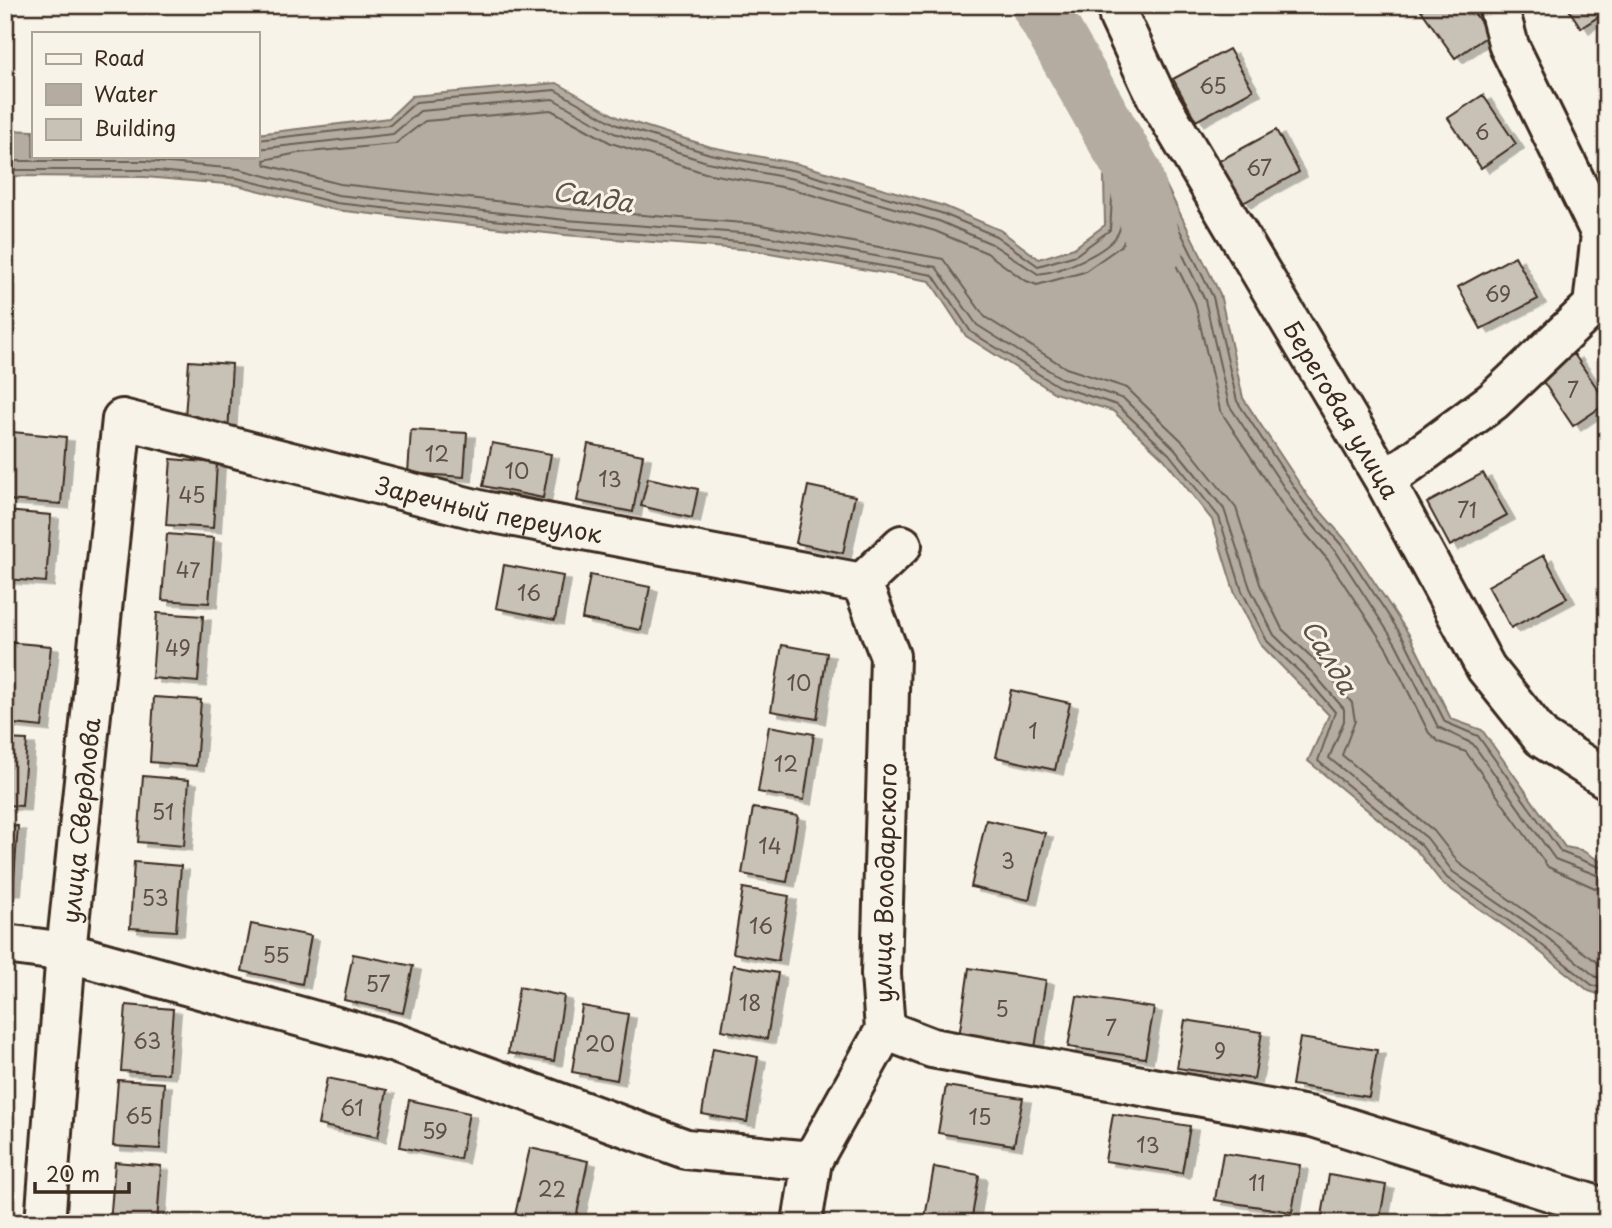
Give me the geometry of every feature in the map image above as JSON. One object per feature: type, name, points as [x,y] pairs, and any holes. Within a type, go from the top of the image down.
[{"type":"street","name":"Береговая улица","points":[[1119,5],[1119,17],[1156,96],[1385,481],[1486,668],[1542,738],[1607,779]]},
{"type":"street","points":[[1385,481],[1493,401],[1593,306],[1601,234],[1509,46],[1498,5]]},
{"type":"street","name":"Заречный переулок","points":[[122,419],[483,511],[862,583]]},
{"type":"street","name":"улица Свердлова","points":[[45,1223],[66,952],[122,419]]},
{"type":"street","points":[[862,583],[902,545]]},
{"type":"street","name":"улица Володарского","points":[[802,1223],[812,1161],[885,1030],[881,974],[890,656],[862,583]]},
{"type":"street","points":[[5,944],[66,952],[395,1044],[686,1149],[812,1161]]},
{"type":"street","points":[[885,1030],[932,1048],[1313,1117],[1607,1209]]},
{"type":"water","points":[[557,83],[619,118],[711,147],[798,164],[944,206],[1000,230],[1039,259],[1074,248],[1105,225],[1104,177],[1157,167],[1220,294],[1243,398],[1309,498],[1349,544],[1410,636],[1451,719],[1482,730],[1565,847],[1581,850],[1607,865],[1607,997],[1589,991],[1529,943],[1442,883],[1416,850],[1308,761],[1329,715],[1261,645],[1235,594],[1212,520],[1164,459],[1113,411],[1055,393],[966,336],[930,281],[752,250],[565,235],[335,210],[237,185],[145,177],[5,176],[5,130],[32,131],[32,158],[259,158],[259,134],[389,118],[412,96]]},
{"type":"building","points":[[1428,5],[1469,5],[1489,35],[1455,58],[1421,10]]},
{"type":"building","points":[[1566,5],[1607,5],[1607,11],[1581,28]]},
{"type":"building","points":[[1229,49],[1253,90],[1196,121],[1173,79]]},
{"type":"building","points":[[1483,95],[1516,144],[1481,168],[1448,118]]},
{"type":"building","points":[[1276,130],[1299,172],[1243,203],[1219,161]]},
{"type":"building","points":[[1515,256],[1538,299],[1481,329],[1458,287]]},
{"type":"building","points":[[1574,354],[1607,403],[1573,426],[1540,377]]},
{"type":"building","points":[[189,361],[232,364],[228,433],[184,431]]},
{"type":"building","points":[[411,430],[467,433],[464,477],[408,473]]},
{"type":"building","points":[[12,432],[66,437],[61,504],[7,500]]},
{"type":"building","points":[[492,443],[551,454],[543,498],[483,486]]},
{"type":"building","points":[[588,444],[643,455],[633,512],[577,501]]},
{"type":"building","points":[[171,459],[217,463],[213,528],[166,525]]},
{"type":"building","points":[[1483,473],[1507,515],[1450,546],[1427,503]]},
{"type":"building","points":[[648,478],[698,489],[692,518],[641,506]]},
{"type":"building","points":[[808,486],[855,496],[843,553],[796,543]]},
{"type":"building","points":[[5,511],[51,515],[46,582],[5,579]]},
{"type":"building","points":[[167,534],[214,538],[209,603],[162,600]]},
{"type":"building","points":[[1544,555],[1567,598],[1511,628],[1488,586]]},
{"type":"building","points":[[504,565],[563,576],[555,620],[496,608]]},
{"type":"building","points":[[590,575],[650,587],[641,630],[582,619]]},
{"type":"building","points":[[157,613],[203,616],[198,682],[152,678]]},
{"type":"building","points":[[5,642],[51,646],[42,727],[5,723]]},
{"type":"building","points":[[782,645],[827,653],[817,719],[771,711]]},
{"type":"building","points":[[1011,690],[1070,703],[1055,770],[996,757]]},
{"type":"building","points":[[154,697],[201,700],[196,766],[150,762]]},
{"type":"building","points":[[769,726],[814,734],[804,800],[758,792]]},
{"type":"building","points":[[5,739],[27,740],[22,806],[5,805]]},
{"type":"building","points":[[143,776],[189,780],[184,846],[138,842]]},
{"type":"building","points":[[753,808],[798,816],[787,882],[742,874]]},
{"type":"building","points":[[986,820],[1045,833],[1029,900],[971,887]]},
{"type":"building","points":[[5,825],[18,826],[13,891],[5,891]]},
{"type":"building","points":[[134,862],[181,866],[176,931],[130,928]]},
{"type":"building","points":[[743,888],[789,896],[778,961],[733,953]]},
{"type":"building","points":[[251,924],[311,936],[302,984],[242,971]]},
{"type":"building","points":[[353,954],[413,966],[403,1013],[344,1000]]},
{"type":"building","points":[[733,965],[778,973],[767,1039],[722,1030]]},
{"type":"building","points":[[969,968],[1046,980],[1035,1048],[959,1037]]},
{"type":"building","points":[[519,987],[564,996],[554,1061],[508,1053]]},
{"type":"building","points":[[1077,996],[1154,1008],[1145,1058],[1068,1047]]},
{"type":"building","points":[[126,1005],[173,1009],[168,1074],[121,1071]]},
{"type":"building","points":[[582,1006],[628,1014],[617,1080],[572,1072]]},
{"type":"building","points":[[1185,1020],[1262,1032],[1254,1079],[1177,1068]]},
{"type":"building","points":[[1300,1038],[1377,1050],[1369,1097],[1292,1085]]},
{"type":"building","points":[[713,1048],[758,1057],[747,1122],[702,1114]]},
{"type":"building","points":[[327,1078],[387,1090],[378,1137],[318,1125]]},
{"type":"building","points":[[118,1080],[164,1083],[160,1149],[113,1146]]},
{"type":"building","points":[[946,1086],[1023,1098],[1014,1145],[938,1133]]},
{"type":"building","points":[[409,1100],[469,1113],[460,1159],[400,1147]]},
{"type":"building","points":[[1113,1114],[1190,1126],[1182,1173],[1105,1161]]},
{"type":"building","points":[[530,1148],[588,1161],[575,1223],[547,1223],[515,1215]]},
{"type":"building","points":[[1223,1153],[1300,1165],[1292,1212],[1215,1200]]},
{"type":"building","points":[[115,1162],[161,1166],[157,1223],[110,1223]]},
{"type":"building","points":[[934,1167],[979,1175],[971,1223],[924,1223]]},
{"type":"building","points":[[1329,1175],[1386,1185],[1379,1223],[1321,1222]]},
{"type":"waterway","name":"Салда","points":[[1039,5],[1134,173],[1155,248]]}]
